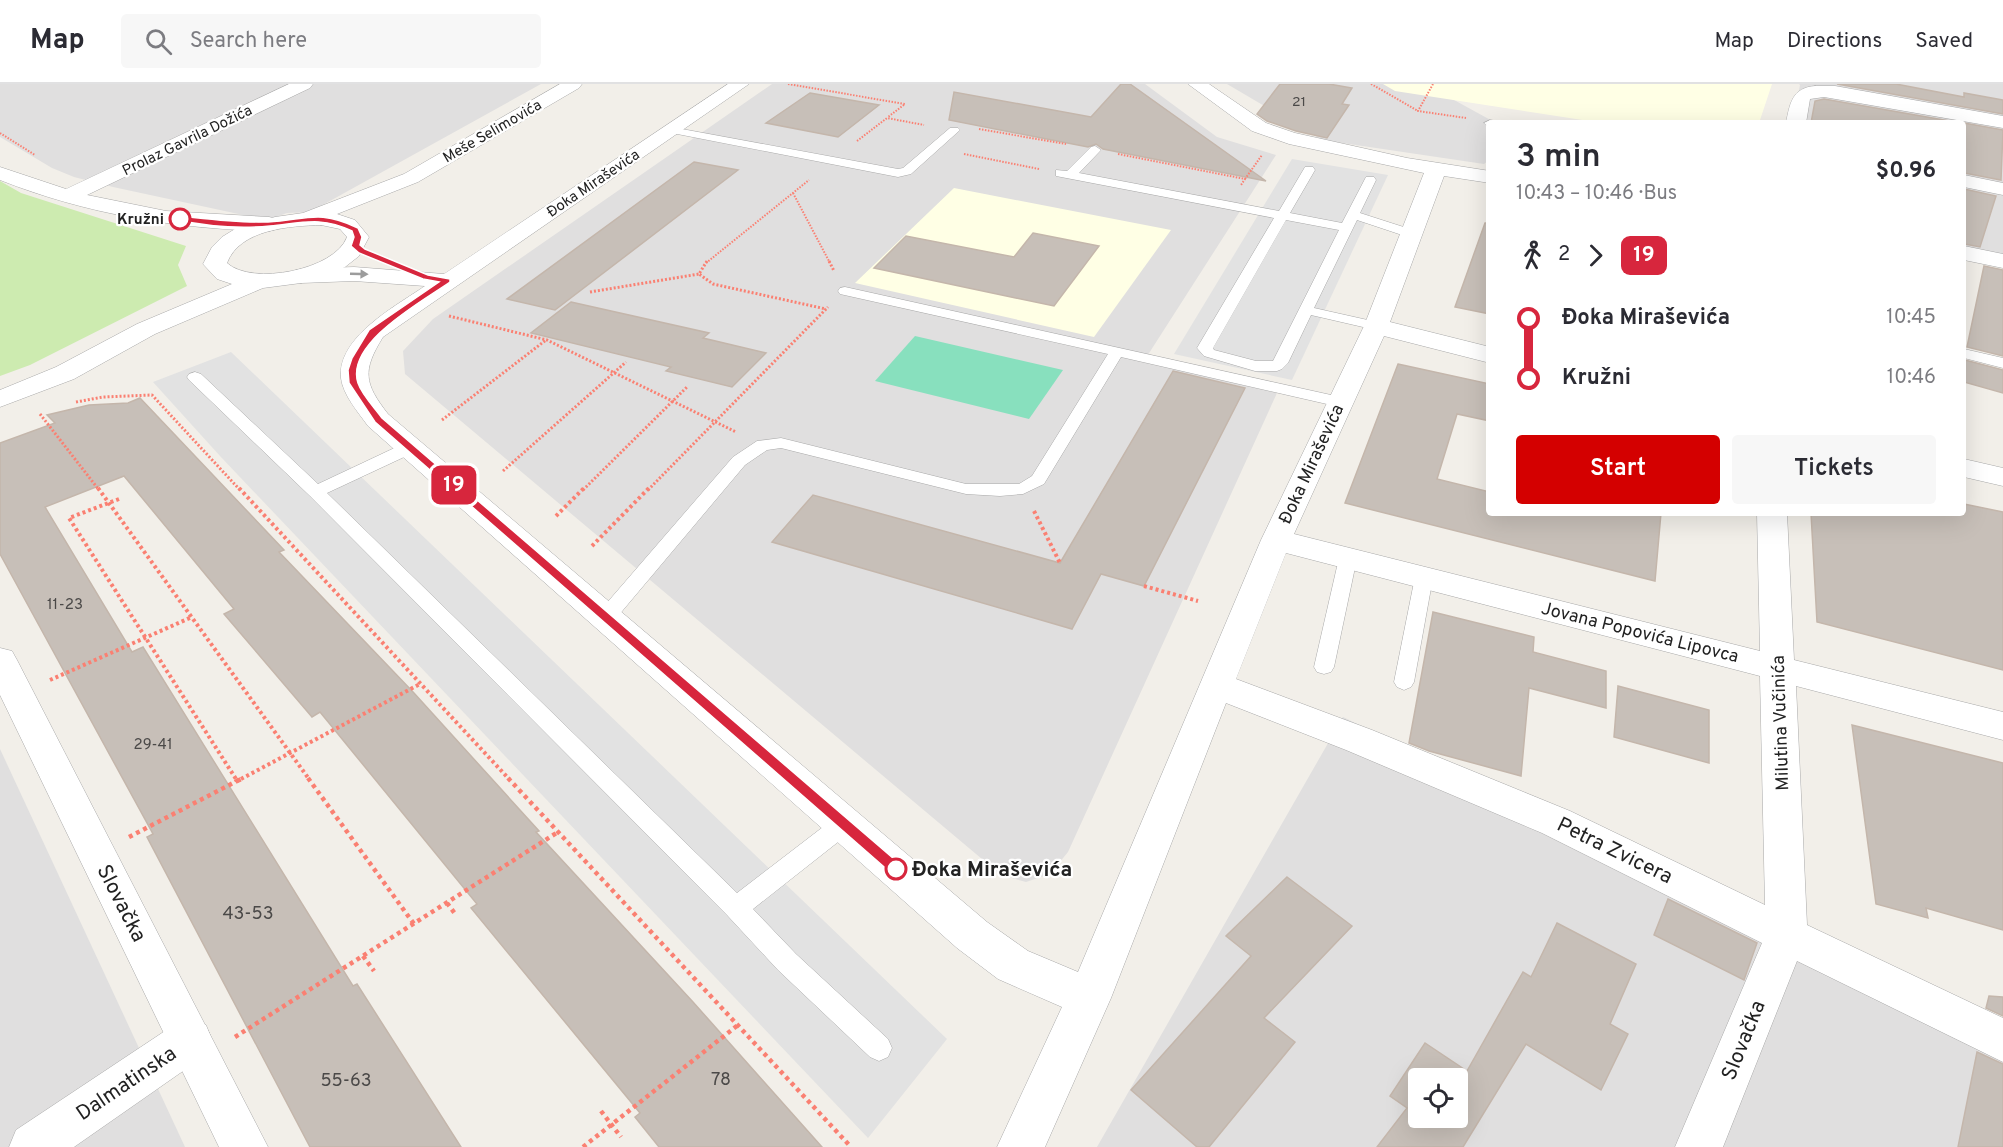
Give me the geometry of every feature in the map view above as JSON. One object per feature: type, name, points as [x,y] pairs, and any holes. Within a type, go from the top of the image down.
[{"type":"street","name":"Prolaz Gavrila Dožića","points":[[69,196],[304,84]]},
{"type":"street","name":"Meše Selimovića","points":[[301,276],[336,262],[349,254],[355,238],[379,203],[411,178],[573,84]]},
{"type":"street","name":"Đoka Miraševića","points":[[740,84],[436,279],[373,332],[357,358],[353,370],[353,383],[378,420],[995,954],[1036,977],[1089,998]]},
{"type":"street","points":[[1197,84],[1259,127],[1289,138],[1436,169],[1486,176]]},
{"type":"street","points":[[1796,120],[1800,98],[1804,93],[1814,91],[1835,92],[2003,122]]},
{"type":"street","name":"Đoka Miraševića","points":[[1021,1147],[1089,998],[1276,540],[1376,326],[1436,169]]},
{"type":"street","points":[[0,173],[69,196],[151,215],[215,223],[269,224],[304,218],[335,220],[373,257],[436,279]]},
{"type":"street","name":"Meše Selimovića","points":[[304,218],[411,178]]},
{"type":"street","points":[[1966,181],[2003,189]]},
{"type":"street","points":[[151,215],[195,233],[210,243],[218,263],[229,277],[260,281],[301,276],[354,274],[436,279]]},
{"type":"street","points":[[146,329],[218,263],[237,236],[269,224]]},
{"type":"street","points":[[1966,253],[2003,261]]},
{"type":"street","points":[[0,399],[65,373],[146,329],[260,281]]},
{"type":"street","points":[[1376,326],[1486,354]]},
{"type":"street","points":[[1966,468],[2003,477]]},
{"type":"street","name":"Milutina Vučinića","points":[[1772,516],[1787,933]]},
{"type":"street","name":"Jovana Popovića Lipovca","points":[[1276,540],[2003,726]]},
{"type":"street","name":"Slovačka","points":[[0,660],[209,1041],[244,1147]]},
{"type":"street","name":"Petra Zvicera","points":[[1216,685],[1359,740],[1556,822],[1787,933],[2003,1041]]},
{"type":"street","name":"Slovačka","points":[[1699,1147],[1787,933]]},
{"type":"street","name":"Dalmatinska","points":[[33,1147],[209,1041]]},
{"type":"lane","points":[[671,130],[898,173],[908,171],[954,130]]},
{"type":"lane","points":[[1065,174],[1095,150]]},
{"type":"lane","points":[[1309,170],[1205,349],[1214,355],[1262,367],[1277,366],[1370,180]]},
{"type":"lane","points":[[1065,174],[1281,216],[1349,222],[1412,234]]},
{"type":"lane","points":[[845,291],[1340,402]]},
{"type":"lane","points":[[1306,310],[1376,326]]},
{"type":"lane","points":[[606,617],[739,461],[763,445],[781,442],[966,489],[1000,491],[1023,489],[1038,480],[1117,352]]},
{"type":"lane","points":[[1966,354],[2003,363]]},
{"type":"lane","points":[[195,376],[316,492],[736,908],[787,962],[879,1048]]},
{"type":"lane","points":[[316,492],[411,447]]},
{"type":"lane","points":[[1324,667],[1348,558]]},
{"type":"lane","points":[[1404,682],[1424,577]]},
{"type":"lane","points":[[736,908],[844,824]]},
{"type":"path","points":[[788,84],[904,104],[849,147]]},
{"type":"path","points":[[1371,84],[1418,111],[1448,114],[1486,122]]},
{"type":"path","points":[[1418,111],[1433,84]]},
{"type":"path","points":[[887,118],[954,130]]},
{"type":"path","points":[[976,137],[985,129],[1245,179]]},
{"type":"path","points":[[1227,205],[1267,148]]},
{"type":"path","points":[[959,153],[1065,174]]},
{"type":"path","points":[[699,274],[709,259],[814,176],[803,174]]},
{"type":"path","points":[[592,546],[845,291],[793,193]]},
{"type":"path","points":[[590,292],[699,274],[713,284],[826,309]]},
{"type":"path","points":[[445,315],[547,340],[763,445]]},
{"type":"path","points":[[442,420],[547,340]]},
{"type":"path","points":[[502,471],[626,362]]},
{"type":"path","points":[[556,516],[688,386]]},
{"type":"path","points":[[68,403],[152,395],[851,1147]]},
{"type":"path","points":[[35,410],[109,502],[414,924]]},
{"type":"path","points":[[40,414],[49,411]]},
{"type":"path","points":[[1023,489],[1060,563]]},
{"type":"path","points":[[119,499],[69,518],[237,781]]},
{"type":"path","points":[[1144,586],[1198,602]]},
{"type":"path","points":[[49,681],[192,618]]},
{"type":"path","points":[[122,841],[420,684]]},
{"type":"path","points":[[209,1041],[363,956],[558,832]]},
{"type":"path","points":[[447,903],[456,915]]},
{"type":"path","points":[[363,956],[374,971]]},
{"type":"path","points":[[583,1147],[738,1025]]},
{"type":"path","points":[[601,1112],[621,1137]]},
{"type":"shaded area","points":[[0,84],[541,84],[310,212],[287,213],[267,220],[113,187],[74,177],[52,168],[0,137]]},
{"type":"shaded area","points":[[772,84],[1145,84],[1217,137],[1276,155],[1144,361],[1277,393],[1068,852],[1050,874],[1026,882],[1001,875],[405,374],[403,351],[433,319]]},
{"type":"shaded area","points":[[1227,84],[1425,84],[1491,120],[1486,120],[1486,162],[1484,164],[1322,140]]},
{"type":"shaded area","points":[[1383,84],[1772,84],[1760,120],[1583,120],[1395,91]]},
{"type":"shaded area","points":[[2003,84],[2003,255],[1966,246],[1966,120],[1794,120],[1800,85]]},
{"type":"shaded area","points":[[1292,159],[1388,175],[1292,380],[1174,354]]},
{"type":"shaded area","points":[[954,188],[1171,230],[1094,337],[855,283]]},
{"type":"shaded area","points":[[231,352],[947,1039],[868,1138],[220,456],[153,382]]},
{"type":"shaded area","points":[[1343,717],[1556,822],[2003,1032],[2003,1147],[1097,1147]]},
{"type":"shaded area","points":[[0,749],[185,1147],[0,1147]]},
{"type":"green space","points":[[0,181],[21,193],[186,246],[178,265],[187,286],[30,365],[0,376]]},
{"type":"green space","points":[[915,336],[1063,370],[1029,419],[875,381]]},
{"type":"building","points":[[1121,84],[1130,84],[1266,181],[1103,149],[1096,144],[1088,147],[949,120],[954,92],[1091,117]]},
{"type":"building","points":[[1280,84],[1329,84],[1352,88],[1342,104],[1349,105],[1327,138],[1296,131],[1267,121],[1257,114]]},
{"type":"building","points":[[1837,84],[1896,84],[1964,97],[1964,93],[2003,100],[2003,114]]},
{"type":"building","points":[[810,93],[879,105],[838,137],[766,123]]},
{"type":"building","points":[[1824,99],[1944,120],[1812,120],[1815,101]]},
{"type":"building","points":[[1966,123],[2003,130],[2001,180],[1966,173]]},
{"type":"building","points":[[694,162],[738,170],[555,310],[507,299]]},
{"type":"building","points":[[1966,189],[1996,196],[1980,247],[1966,244]]},
{"type":"building","points":[[1485,223],[1486,223],[1486,313],[1455,307]]},
{"type":"building","points":[[1033,233],[1099,246],[1054,306],[874,268],[906,236],[1014,257]]},
{"type":"building","points":[[1984,266],[2003,270],[2003,356],[1967,347]]},
{"type":"building","points":[[571,302],[709,333],[703,338],[766,353],[732,387],[666,371],[671,367],[531,333]]},
{"type":"building","points":[[1966,360],[2003,370],[2003,393],[1966,383]]},
{"type":"building","points":[[1398,364],[1486,383],[1486,420],[1457,414],[1437,479],[1486,491],[1486,516],[1661,516],[1655,581],[1345,503]]},
{"type":"building","points":[[1173,371],[1245,388],[1144,586],[1101,574],[1072,629],[772,542],[813,495],[1060,563]]},
{"type":"building","points":[[140,398],[284,550],[279,552],[414,693],[539,831],[536,832],[693,1002],[822,1147],[659,1147],[635,1117],[640,1113],[471,908],[477,904],[320,712],[312,717],[224,614],[234,609],[124,476],[45,507],[132,652],[143,647],[353,986],[357,984],[461,1147],[310,1147],[147,837],[153,834],[0,554],[0,443],[55,423],[47,415],[89,405],[128,403]]},
{"type":"building","points":[[1966,504],[2003,512],[2003,670],[1817,622],[1811,516],[1966,516]]},
{"type":"building","points":[[1433,612],[1534,637],[1533,652],[1606,671],[1606,708],[1529,688],[1521,776],[1429,751],[1409,743]]},
{"type":"building","points":[[1618,686],[1709,710],[1709,763],[1614,737]]},
{"type":"building","points":[[1852,725],[2003,763],[2003,930],[1926,908],[1928,918],[1876,904]]},
{"type":"building","points":[[1287,877],[1352,926],[1264,1018],[1295,1042],[1209,1147],[1197,1147],[1131,1090],[1251,956],[1226,936]]},
{"type":"building","points":[[1668,899],[1757,943],[1744,980],[1654,935]]},
{"type":"building","points":[[1557,923],[1636,964],[1610,1024],[1628,1034],[1601,1090],[1526,1044],[1463,1147],[1377,1147],[1407,1108],[1390,1096],[1408,1069],[1408,1128],[1468,1128],[1468,1069],[1523,972],[1531,977]]},
{"type":"building","points":[[1989,996],[2003,997],[2003,1016],[1986,1008]]},
{"type":"building","points":[[1425,1043],[1462,1068],[1408,1068]]},
{"type":"building","points":[[1977,1052],[2003,1064],[2003,1147],[1958,1147]]},
{"type":"bus line","name":"19","points":[[180,219],[236,224],[269,224],[304,218],[335,220],[355,229],[358,237],[355,246],[373,257],[426,278],[447,281],[373,332],[357,358],[353,370],[353,383],[378,420],[896,869]]},
{"type":"place","name":"Kružni","points":[[180,219]]},
{"type":"place","name":"Đoka Miraševića","points":[[896,869]]}]
